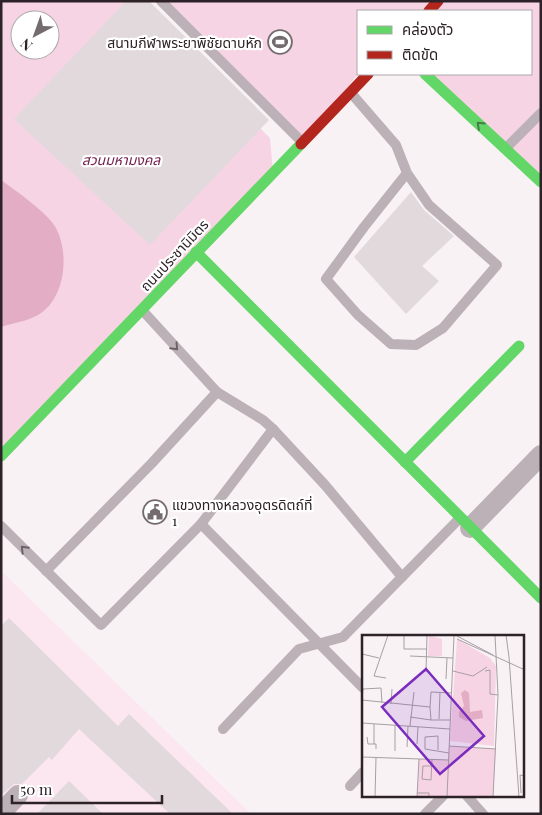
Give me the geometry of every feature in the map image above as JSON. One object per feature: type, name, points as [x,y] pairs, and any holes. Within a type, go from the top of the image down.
[{"type":"street","points":[[429,10],[438,1]]},
{"type":"street","name":"ถนนประชานิมิตร","points":[[1,456],[367,75]]},
{"type":"street","points":[[426,75],[541,182]]},
{"type":"street","points":[[196,252],[541,598]]},
{"type":"street","points":[[405,462],[520,346]]},
{"type":"street","points":[[465,523],[541,455]]},
{"type":"street","points":[[1,812],[18,795]]},
{"type":"lane","points":[[161,1],[302,142]]},
{"type":"lane","points":[[350,93],[396,144],[407,173],[429,206],[497,265],[443,328],[416,345],[391,344],[358,315],[326,279],[364,226],[407,173]]},
{"type":"lane","points":[[506,149],[541,113]]},
{"type":"lane","points":[[142,311],[217,392],[263,420],[273,429],[325,485],[402,577]]},
{"type":"lane","points":[[46,571],[152,463],[217,392]]},
{"type":"lane","points":[[1,526],[101,625],[201,524],[273,429]]},
{"type":"lane","points":[[224,729],[299,650],[305,646],[344,637],[402,577],[465,523]]},
{"type":"lane","points":[[201,524],[362,687]]},
{"type":"lane","points":[[350,786],[362,773]]},
{"type":"lane","points":[[425,814],[441,798]]},
{"type":"lane","points":[[469,798],[483,814]]},
{"type":"shaded area","points":[[1,180],[31,202],[52,222],[60,239],[64,263],[59,288],[47,308],[34,317],[1,327]]},
{"type":"shaded area","points":[[1,571],[251,814],[1,814]]},
{"type":"green space","name":"สวนมหามงคล","points":[[1,1],[131,1],[270,138],[273,172],[1,455]]},
{"type":"green space","name":"สนามกีฬาพระยาพิชัยดาบหัก","points":[[161,1],[541,1],[541,182],[426,75],[532,75],[532,10],[357,10],[357,75],[303,142]]},
{"type":"building","points":[[126,1],[149,1],[269,120],[150,245],[14,119]]},
{"type":"building","points":[[411,192],[424,210],[454,236],[422,266],[439,281],[406,314],[354,257]]},
{"type":"building","points":[[9,618],[118,726],[129,714],[233,814],[170,814],[79,729],[52,760],[49,757],[22,784],[14,784],[1,795],[1,626]]},
{"type":"building","points":[[69,781],[103,814],[37,814]]},
{"type":"traffic: fast","points":[[426,75],[541,182]]},
{"type":"traffic: fast","points":[[1,456],[301,144]]},
{"type":"traffic: fast","points":[[196,252],[541,598]]},
{"type":"traffic: fast","points":[[405,462],[519,346]]},
{"type":"traffic: jam","points":[[430,10],[438,1]]},
{"type":"traffic: jam","points":[[301,144],[367,75]]},
{"type":"place","name":"สนามกีฬาพระยาพิชัยดาบหัก","points":[[280,42]]},
{"type":"place","name":"แขวงทางหลวงอุตรดิตถ์ที่ 1","points":[[155,512]]}]
